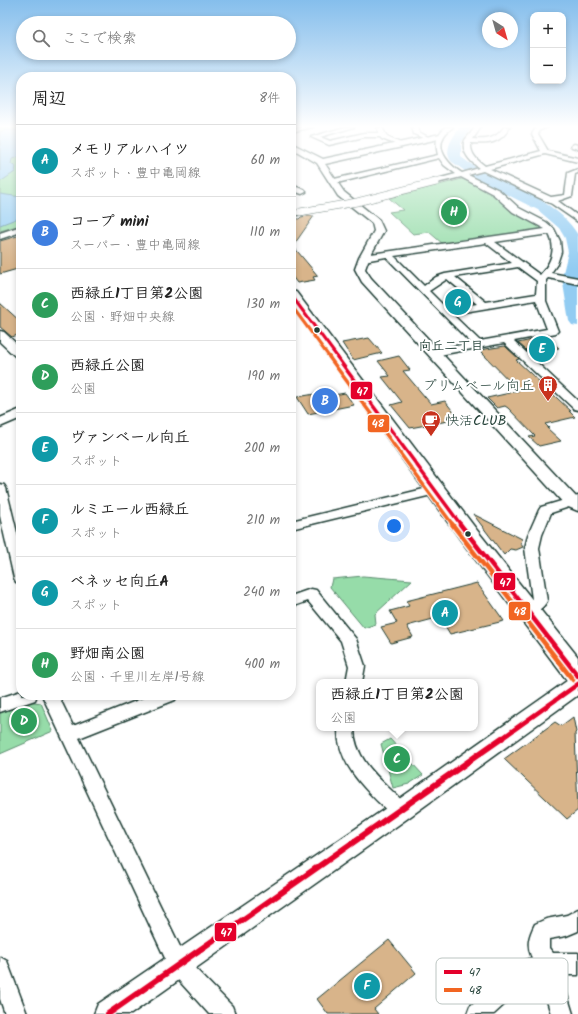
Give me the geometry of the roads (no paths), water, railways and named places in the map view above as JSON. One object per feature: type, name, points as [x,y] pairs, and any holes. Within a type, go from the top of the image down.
[{"type":"main road","points":[[296,302],[436,490],[578,676]]},
{"type":"street","points":[[327,174],[341,194],[376,222],[379,231],[364,258],[360,269],[366,280],[576,503]]},
{"type":"street","points":[[332,182],[364,174]]},
{"type":"street","points":[[296,213],[357,202],[462,174]]},
{"type":"street","points":[[434,353],[553,331],[545,314],[541,296],[543,277],[553,264],[557,252],[556,241],[551,231],[544,225],[514,209],[503,196],[464,174]]},
{"type":"street","points":[[494,174],[550,200],[566,209],[578,220]]},
{"type":"street","points":[[550,200],[568,196],[572,174]]},
{"type":"street","points":[[353,204],[439,184],[440,181]]},
{"type":"street","points":[[296,189],[302,192]]},
{"type":"street","points":[[0,236],[16,231]]},
{"type":"street","points":[[364,258],[551,231]]},
{"type":"street","points":[[488,240],[519,264],[543,277],[578,281]]},
{"type":"street","points":[[388,255],[478,345]]},
{"type":"street","points":[[424,290],[439,279],[448,276],[519,264]]},
{"type":"street","points":[[448,276],[484,306]]},
{"type":"street","points":[[445,312],[541,296]]},
{"type":"street","points":[[0,335],[16,350]]},
{"type":"street","points":[[506,340],[578,407]]},
{"type":"street","points":[[0,422],[16,415]]},
{"type":"street","points":[[0,488],[16,557]]},
{"type":"street","points":[[296,524],[436,490]]},
{"type":"street","points":[[527,610],[540,601],[532,548],[535,535],[546,510],[576,503]]},
{"type":"street","points":[[296,600],[311,594],[348,639],[357,666],[355,679]]},
{"type":"street","points":[[108,1014],[400,812],[578,684]]},
{"type":"street","points":[[0,705],[16,699]]},
{"type":"street","points":[[52,700],[179,966],[224,1014]]},
{"type":"street","points":[[69,735],[156,700]]},
{"type":"street","points":[[346,731],[347,744],[356,765],[400,812]]},
{"type":"street","points":[[543,958],[538,950],[539,938],[542,931],[568,925],[578,919]]},
{"type":"street","points":[[0,968],[16,1014]]},
{"type":"street","points":[[478,1014],[489,1004]]},
{"type":"street","points":[[559,1004],[562,1014]]},
{"type":"water","points":[[0,174],[12,174],[0,182]]},
{"type":"water","points":[[0,194],[16,196],[16,219],[0,225]]},
{"type":"waterway","points":[[478,174],[543,207],[565,226],[572,238],[576,252],[571,270],[571,283],[578,321]]},
{"type":"place","name":"野畑南公園","points":[[454,212]]},
{"type":"place","name":"ベネッセ向丘A","points":[[458,302]]},
{"type":"place","name":"ヴァンベール向丘","points":[[542,349]]},
{"type":"place","name":"コープ mini","points":[[325,401]]},
{"type":"place","name":"プリムベール向丘","points":[[548,402]]},
{"type":"place","name":"快活CLUB","points":[[431,437]]},
{"type":"place","name":"メモリアルハイツ","points":[[445,613]]},
{"type":"place","name":"西緑丘公園","points":[[24,721]]},
{"type":"place","name":"西緑丘1丁目第2公園","points":[[397,759]]},
{"type":"place","name":"ルミエール西緑丘","points":[[367,986]]},
{"type":"district","name":"向丘二丁目","points":[[451,345]]}]
